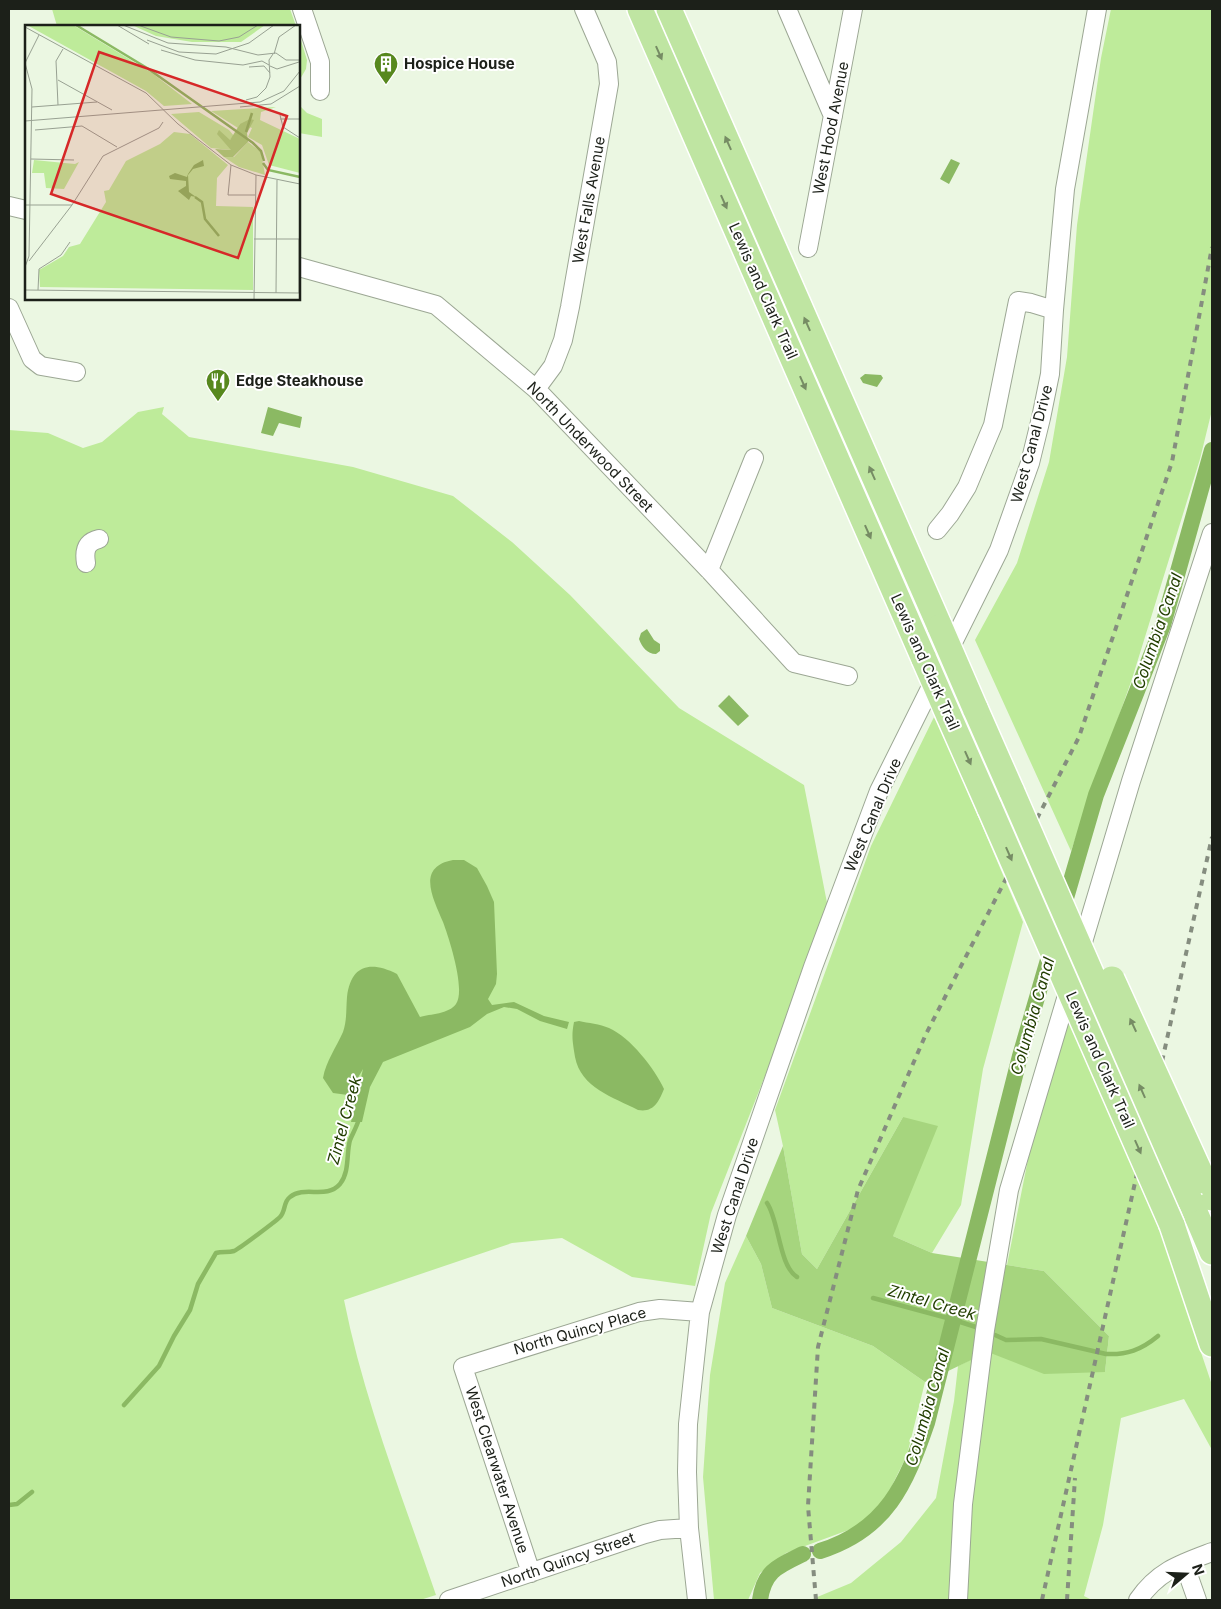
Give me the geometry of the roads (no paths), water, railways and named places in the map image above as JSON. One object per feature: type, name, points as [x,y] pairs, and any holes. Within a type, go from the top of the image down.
[{"type":"highway","name":"Lewis and Clark Trail","points":[[640,9],[1212,1314]]},
{"type":"highway","name":"Lewis and Clark Trail","points":[[669,9],[1012,792],[1202,1193],[1212,1252]]},
{"type":"highway","points":[[1172,1225],[1212,1344]]},
{"type":"street","points":[[302,9],[320,62],[320,91]]},
{"type":"street","name":"West Falls Avenue","points":[[536,389],[554,366],[563,340],[609,84],[607,62],[584,9]]},
{"type":"street","points":[[787,9],[833,116]]},
{"type":"street","name":"West Hood Avenue","points":[[808,248],[853,9]]},
{"type":"street","name":"West Canal Drive","points":[[697,1600],[689,1528],[687,1472],[688,1424],[700,1312],[730,1206],[813,967],[879,791],[1000,550],[1030,463],[1050,374],[1064,189],[1097,9]]},
{"type":"street","points":[[9,206],[25,210]]},
{"type":"street","name":"North Underwood Street","points":[[300,267],[436,305],[536,389],[709,570],[794,663],[848,676]]},
{"type":"street","points":[[937,530],[950,514],[967,487],[993,426],[1018,301],[1054,310]]},
{"type":"street","points":[[9,308],[32,359],[41,366],[76,372]]},
{"type":"street","points":[[709,570],[754,458]]},
{"type":"street","points":[[958,1600],[964,1494],[985,1330],[1009,1190],[1131,781],[1212,533]]},
{"type":"street","points":[[86,563],[85,553],[87,545],[99,539]]},
{"type":"street","name":"North Quincy Place","points":[[463,1367],[639,1312],[660,1309],[700,1312]]},
{"type":"street","name":"West Clearwater Avenue","points":[[463,1367],[530,1573]]},
{"type":"street","name":"North Quincy Street","points":[[449,1600],[645,1534],[667,1529],[689,1528]]},
{"type":"street","points":[[1138,1600],[1146,1589],[1165,1572],[1212,1552]]},
{"type":"street","points":[[1184,1563],[1197,1600]]},
{"type":"waterway","name":"Columbia Canal","points":[[820,1551],[843,1542],[862,1531],[891,1502],[911,1466],[927,1423],[1020,1056],[1096,795],[1163,625],[1212,450]]},
{"type":"waterway","name":"Zintel Creek","points":[[124,1405],[159,1366],[190,1310],[198,1284],[216,1253],[234,1251],[257,1235],[280,1217],[290,1197],[302,1192],[328,1191],[340,1184],[347,1168],[350,1140],[359,1119]]},
{"type":"waterway","name":"Zintel Creek","points":[[767,1203],[774,1220],[786,1263],[797,1277]]},
{"type":"waterway","name":"Zintel Creek","points":[[873,1298],[982,1329]]},
{"type":"waterway","name":"Zintel Creek","points":[[995,1335],[1006,1340],[1041,1339],[1106,1354],[1134,1351],[1158,1336]]},
{"type":"waterway","name":"Zintel Creek","points":[[9,1505],[17,1504],[32,1492]]},
{"type":"waterway","name":"Columbia Canal","points":[[760,1600],[762,1590],[769,1576],[779,1566],[803,1554]]},
{"type":"railway","points":[[816,1600],[808,1506],[818,1347],[858,1190],[926,1034],[1079,737],[1172,462],[1212,247]]},
{"type":"railway","points":[[1042,1600],[1212,837]]},
{"type":"railway","points":[[1067,1600],[1075,1478]]},
{"type":"place","name":"Hospice House","points":[[386,85]]},
{"type":"place","name":"Edge Steakhouse","points":[[218,402]]}]
